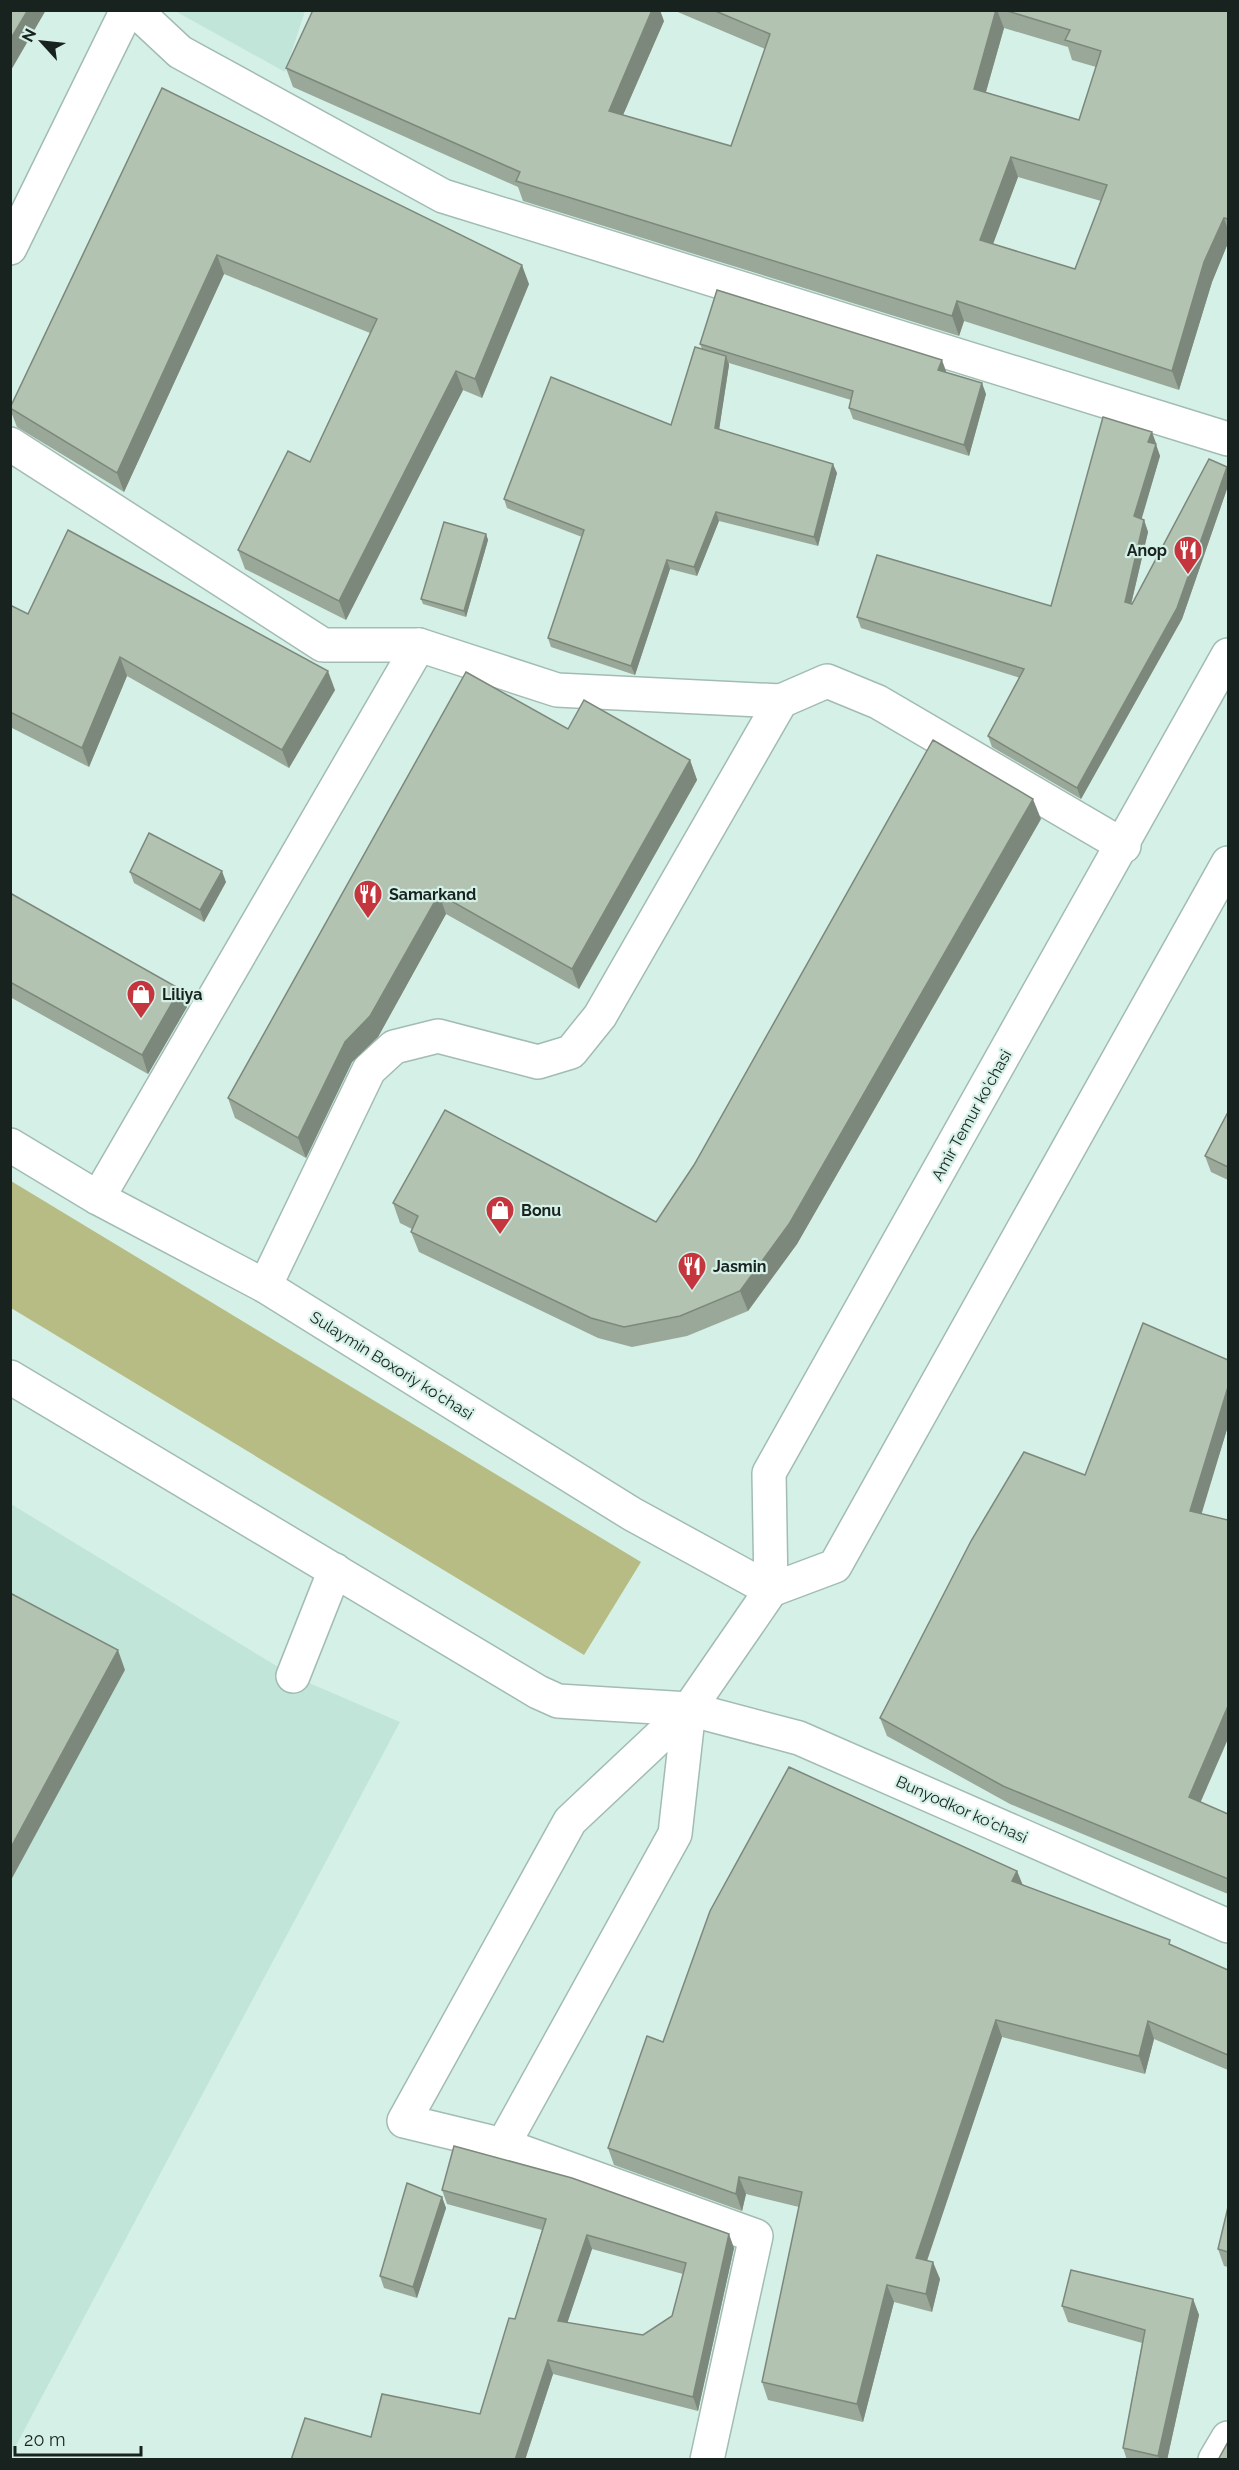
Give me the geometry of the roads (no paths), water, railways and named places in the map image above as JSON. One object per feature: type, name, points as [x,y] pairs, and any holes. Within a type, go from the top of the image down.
[{"type":"main road","points":[[10,248],[127,10]]},
{"type":"main road","points":[[135,10],[180,52],[443,196],[1228,439]]},
{"type":"main road","points":[[10,444],[323,645],[419,645],[557,690],[781,701],[827,681],[878,702],[1124,846]]},
{"type":"main road","points":[[98,1198],[419,645]]},
{"type":"main road","name":"Amir Temur ko'chasi","points":[[771,1590],[769,1473],[1124,846],[1228,655]]},
{"type":"main road","points":[[265,1286],[369,1070],[394,1047],[438,1036],[538,1062],[571,1052],[600,1016],[781,701]]},
{"type":"main road","points":[[707,2460],[756,2236],[503,2145],[404,2121],[570,1821],[689,1709],[771,1590],[835,1566],[1228,863]]},
{"type":"main road","name":"Sulaymin Boxoriy ko'chasi","points":[[10,1145],[98,1198],[265,1286],[632,1514],[771,1590]]},
{"type":"main road","points":[[10,1377],[558,1701],[689,1709]]},
{"type":"main road","points":[[293,1676],[334,1570]]},
{"type":"main road","points":[[503,2145],[675,1834],[689,1709]]},
{"type":"main road","name":"Bunyodkor ko'chasi","points":[[689,1709],[799,1738],[1228,1926]]},
{"type":"main road","points":[[1215,2460],[1228,2438]]},
{"type":"place","name":"Anop","points":[[1188,576]]},
{"type":"place","name":"Samarkand","points":[[368,920]]},
{"type":"place","name":"Liliya","points":[[141,1020]]},
{"type":"place","name":"Bonu","points":[[500,1236]]},
{"type":"place","name":"Jasmin","points":[[692,1292]]}]
